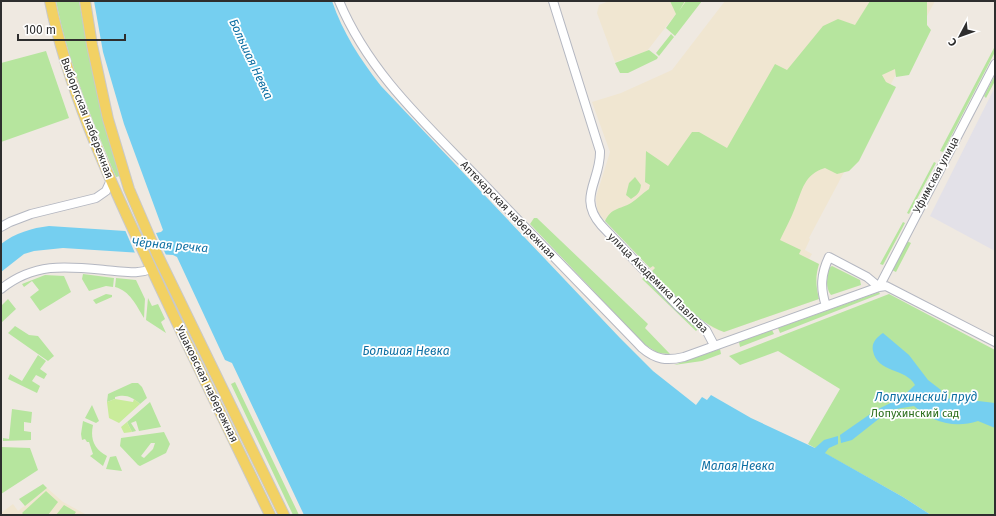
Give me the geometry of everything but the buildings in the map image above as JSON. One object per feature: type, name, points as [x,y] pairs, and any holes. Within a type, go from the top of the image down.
[{"type":"main road","name":"Выборгская набережная","points":[[50,1],[62,52],[72,80],[111,180],[144,253]]},
{"type":"main road","name":"Выборгская набережная","points":[[85,1],[92,45],[108,119],[130,189],[157,254]]},
{"type":"main road","name":"Ушаковская набережная","points":[[144,253],[270,515]]},
{"type":"main road","name":"Ушаковская набережная","points":[[157,254],[284,515]]},
{"type":"street","name":"Аптекарская набережная","points":[[339,1],[350,26],[366,54],[382,77],[642,348],[652,356],[670,360],[714,345]]},
{"type":"street","name":"улица Академика Павлова","points":[[553,1],[600,152],[600,161],[590,197],[592,212],[601,225],[679,307],[710,334],[714,345],[879,287]]},
{"type":"street","name":"Уфимская улица","points":[[879,287],[995,64]]},
{"type":"street","points":[[1,227],[14,220],[31,214],[100,196],[106,191],[111,180]]},
{"type":"street","points":[[826,306],[822,294],[822,277],[829,257],[867,277],[879,287],[886,286],[892,288],[995,342]]},
{"type":"street","points":[[1,289],[10,282],[35,270],[53,267],[132,273],[151,269]]},
{"type":"shaded area","points":[[609,1],[686,1],[647,51],[615,62],[597,13],[599,5]]},
{"type":"shaded area","points":[[725,1],[935,1],[809,238],[810,239],[805,250],[812,254],[809,259],[819,264],[816,275],[816,286],[819,299],[724,332],[713,328],[682,302],[600,215],[597,209],[596,197],[610,152],[592,102],[621,93],[672,70]]},
{"type":"shaded area","points":[[995,87],[995,251],[930,216]]},
{"type":"shaded area","points":[[47,488],[63,502],[87,515],[1,515],[1,513],[13,504],[18,511]]},
{"type":"green space","points":[[56,1],[79,1],[103,121],[120,176],[116,177],[74,69]]},
{"type":"green space","points":[[670,1],[685,1],[679,11],[686,1],[702,1],[675,36],[666,28],[676,14]]},
{"type":"green space","points":[[870,1],[927,1],[927,25],[931,30],[909,75],[896,77],[895,69],[882,75],[886,82],[896,87],[859,161],[849,171],[837,174],[825,168],[812,174],[802,189],[792,216],[780,240],[801,250],[799,254],[819,264],[816,282],[819,299],[724,332],[714,328],[685,306],[652,271],[655,268],[653,266],[650,268],[605,221],[610,213],[631,203],[649,189],[650,185],[645,182],[646,151],[668,166],[692,132],[699,132],[727,148],[775,64],[787,70],[823,26],[838,19],[855,25]]},
{"type":"green space","points":[[671,34],[674,37],[659,56],[656,53]]},
{"type":"green space","points":[[995,46],[995,52],[943,152],[940,151]]},
{"type":"green space","points":[[649,50],[658,57],[657,59],[628,73],[620,73],[615,63]]},
{"type":"green space","points":[[46,51],[69,118],[1,142],[1,63]]},
{"type":"green space","points":[[995,75],[995,81],[986,98],[984,96]]},
{"type":"green space","points":[[934,162],[936,163],[909,214],[907,213]]},
{"type":"green space","points":[[635,177],[641,185],[641,188],[638,194],[631,199],[626,195],[629,183]]},
{"type":"green space","points":[[534,218],[537,218],[648,324],[645,328],[670,354],[658,353],[644,344],[530,224]]},
{"type":"green space","points":[[903,222],[905,223],[883,265],[880,264]]},
{"type":"green space","points":[[907,241],[911,243],[896,272],[892,270]]},
{"type":"green space","points":[[832,266],[860,280],[861,285],[831,295],[827,282],[829,268]]},
{"type":"green space","points":[[83,274],[114,278],[113,287],[106,286],[89,291],[82,279]]},
{"type":"green space","points":[[45,275],[64,276],[71,292],[40,311],[30,297],[39,290],[32,281],[24,287],[22,284]]},
{"type":"green space","points":[[645,276],[698,329],[696,331],[642,279]]},
{"type":"green space","points":[[116,278],[136,280],[145,299],[144,318],[129,295],[115,287]]},
{"type":"green space","points":[[879,292],[880,294],[780,333],[778,328]]},
{"type":"green space","points":[[106,294],[112,295],[112,297],[96,304],[93,300]]},
{"type":"green space","name":"Лопухинский сад","points":[[889,294],[995,350],[995,515],[931,515],[903,497],[808,444],[840,389],[778,351],[740,365],[729,356]]},
{"type":"green space","points":[[148,298],[152,306],[158,304],[165,319],[161,322],[166,333],[146,320]]},
{"type":"green space","points":[[8,299],[16,309],[1,323],[1,306]]},
{"type":"green space","points":[[15,326],[29,335],[38,336],[54,356],[48,361],[8,333]]},
{"type":"green space","points":[[772,330],[774,334],[740,347],[739,342]]},
{"type":"green space","points":[[720,349],[721,354],[702,361],[674,365]]},
{"type":"green space","points":[[38,355],[46,361],[40,369],[47,374],[44,379],[36,375],[32,381],[40,386],[37,393],[8,379],[10,374],[22,381]]},
{"type":"green space","points":[[235,382],[299,515],[293,515],[231,384]]},
{"type":"green space","points":[[132,383],[138,383],[142,387],[147,398],[140,404],[126,396],[115,397],[115,399],[107,402],[108,394]]},
{"type":"green space","points":[[115,399],[133,402],[134,399],[140,404],[119,423],[109,418],[107,402]]},
{"type":"green space","points":[[150,402],[161,427],[139,431],[136,421],[131,423],[136,431],[132,432],[127,422]]},
{"type":"green space","points":[[92,405],[99,421],[96,423],[85,418]]},
{"type":"green space","points":[[12,409],[32,412],[31,423],[24,422],[24,431],[31,432],[31,440],[3,441],[3,438],[9,439]]},
{"type":"green space","points":[[83,421],[93,425],[92,435],[94,443],[99,450],[107,456],[103,466],[90,456],[93,454],[89,442],[85,439],[82,440],[81,434]]},
{"type":"green space","points":[[127,422],[132,432],[124,433],[121,427]]},
{"type":"green space","points":[[164,432],[170,444],[166,453],[140,466],[120,446],[121,438]],"holes":[[[151,443],[155,443],[153,449],[144,458],[141,456]]]},
{"type":"green space","points":[[1,447],[30,448],[38,470],[1,494]]},
{"type":"green space","points":[[116,456],[122,471],[106,469],[110,457]]},
{"type":"green space","points":[[43,484],[47,488],[25,506],[19,499]]},
{"type":"green space","points":[[46,491],[58,502],[48,515],[24,515],[22,513]]},
{"type":"green space","points":[[64,505],[76,512],[74,515],[56,515]]},
{"type":"water","name":"Большая Невка","points":[[94,1],[332,1],[341,24],[353,45],[381,86],[653,371],[696,405],[702,397],[707,400],[711,395],[751,418],[815,448],[824,440],[838,436],[838,444],[829,448],[825,453],[903,497],[931,515],[304,515],[232,363],[225,360],[177,257],[173,255],[63,248],[34,251],[24,254],[1,272],[1,244],[18,234],[36,228],[49,226],[156,233],[163,230],[124,124],[103,52]]},
{"type":"water","name":"Лопухинский пруд","points":[[883,333],[909,355],[928,380],[941,390],[941,396],[949,399],[954,393],[962,393],[970,400],[995,403],[995,428],[978,421],[952,424],[936,420],[921,412],[914,406],[890,410],[852,440],[841,443],[840,435],[876,410],[901,398],[915,385],[905,376],[880,363],[876,358],[873,351],[873,345],[877,338]]},
{"type":"pier","points":[[125,230],[156,233],[166,255],[135,253]]},
{"type":"water label","name":"Чёрная речка","points":[[170,245]]},
{"type":"water label","name":"Малая Невка","points":[[738,466]]}]
